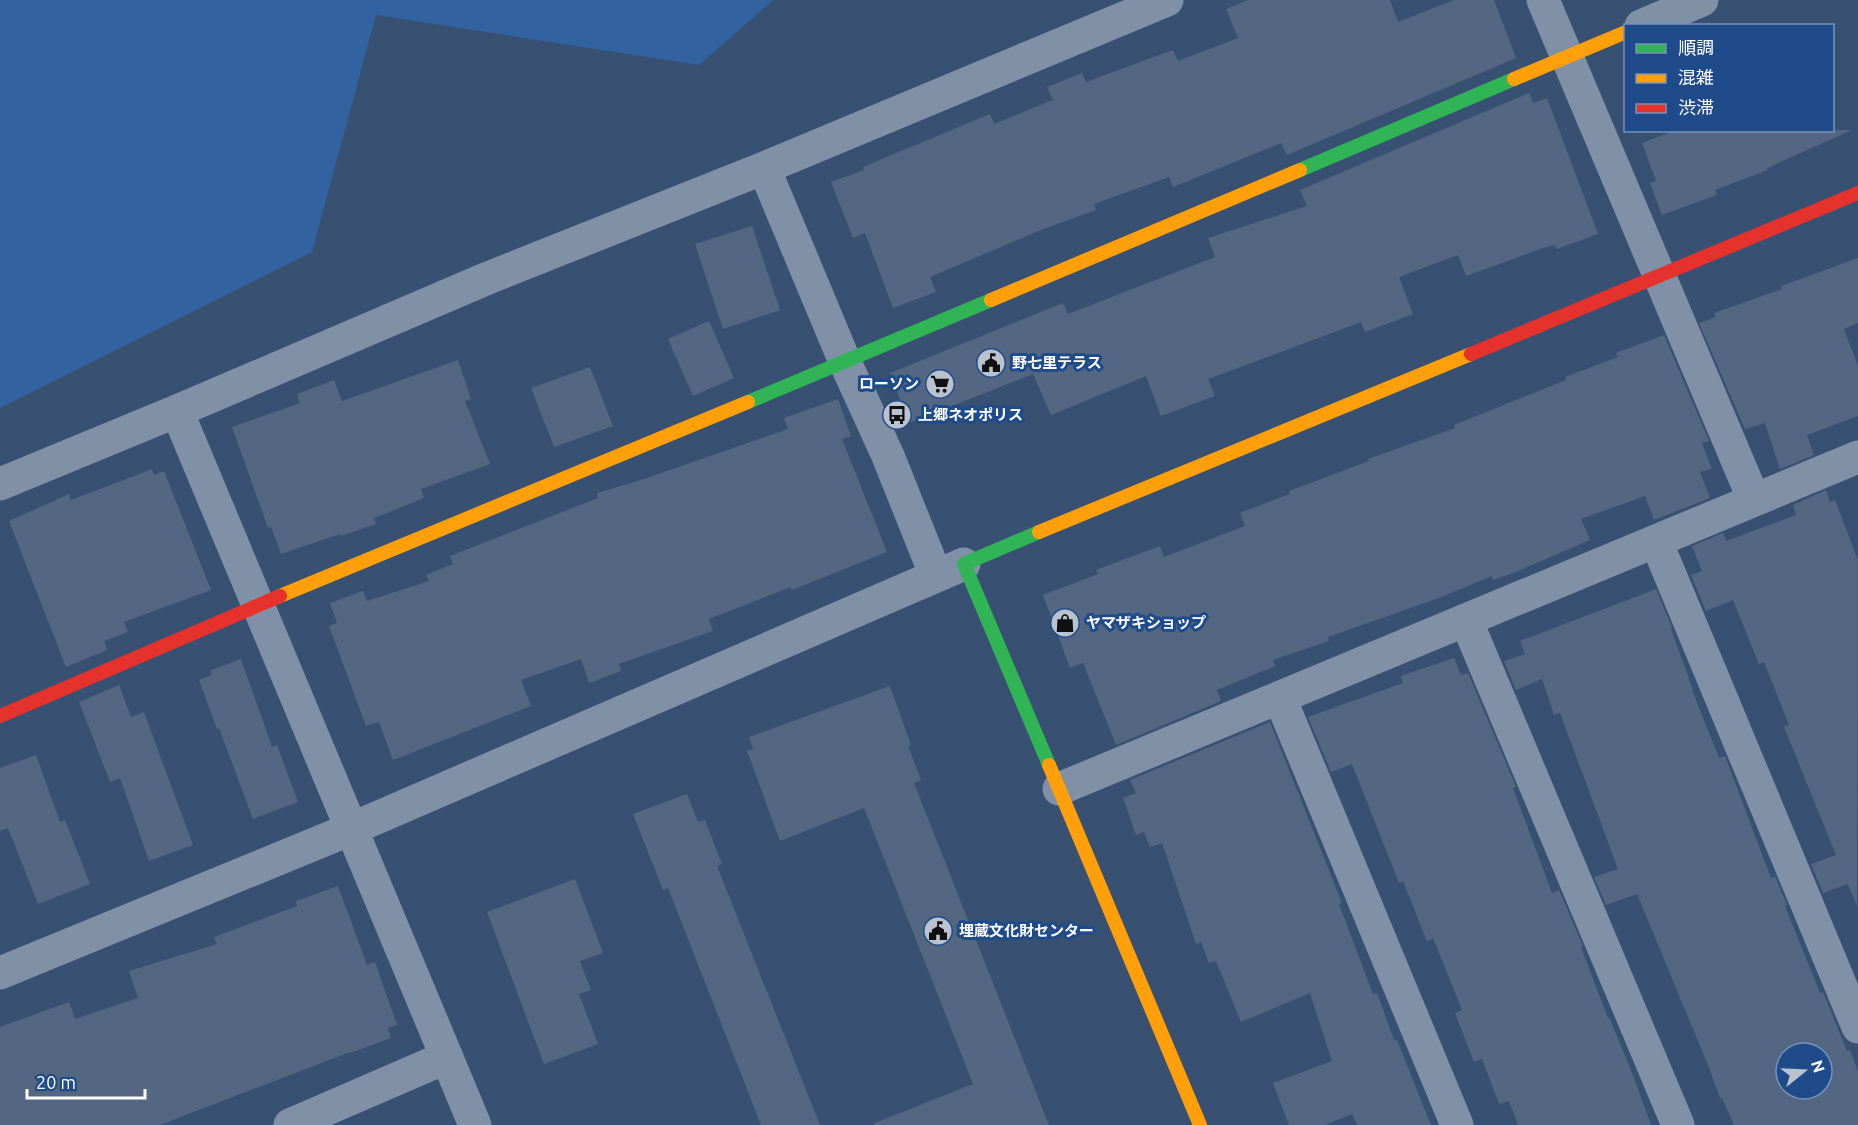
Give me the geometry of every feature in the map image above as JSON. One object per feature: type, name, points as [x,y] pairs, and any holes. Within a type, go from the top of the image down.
[{"type":"street","points":[[0,484],[488,278],[764,168],[1167,0]]},
{"type":"street","points":[[1543,0],[1754,500]]},
{"type":"street","points":[[1646,24],[1702,0]]},
{"type":"street","points":[[0,716],[258,605],[845,362],[1624,33]]},
{"type":"street","points":[[764,168],[845,362],[888,456],[950,570],[1059,789],[1200,1125]]},
{"type":"street","points":[[0,973],[351,829],[1085,513],[1660,277],[1858,193]]},
{"type":"street","points":[[177,411],[475,1125]]},
{"type":"street","points":[[1059,789],[1754,500],[1856,464]]},
{"type":"street","points":[[1656,541],[1858,1027]]},
{"type":"street","points":[[1466,620],[1678,1125]]},
{"type":"street","points":[[1280,698],[1457,1125]]},
{"type":"street","points":[[290,1125],[447,1057]]},
{"type":"shaded area","points":[[0,0],[773,0],[699,65],[376,15],[312,252],[0,408]]},
{"type":"building","points":[[1248,0],[1390,0],[1398,22],[1454,0],[1494,0],[1516,58],[1287,155],[1281,143],[1173,187],[1169,177],[1094,204],[1096,210],[1041,230],[930,277],[936,292],[893,308],[865,233],[853,238],[831,182],[864,170],[863,167],[990,114],[994,124],[1053,100],[1047,87],[1082,73],[1086,82],[1173,50],[1178,61],[1238,38],[1226,9]]},
{"type":"building","points":[[1529,93],[1533,103],[1547,98],[1598,234],[1557,249],[1555,245],[1543,248],[1466,276],[1458,255],[1399,277],[1413,314],[1365,332],[1361,322],[1208,379],[1215,396],[1161,416],[1146,376],[1051,415],[1033,374],[909,423],[890,373],[1063,303],[1068,314],[1215,257],[1208,238],[1307,206],[1300,190]]},
{"type":"building","points":[[1834,130],[1852,130],[1767,168],[1768,170],[1715,190],[1717,195],[1662,215],[1650,183],[1656,181],[1642,143],[1671,132],[1834,132]]},
{"type":"building","points":[[752,226],[780,310],[723,329],[695,244]]},
{"type":"building","points":[[1858,258],[1858,323],[1844,329],[1858,366],[1858,416],[1807,435],[1814,455],[1780,469],[1765,423],[1745,429],[1699,323],[1716,317],[1714,313],[1782,289],[1781,286]]},
{"type":"building","points":[[709,321],[734,378],[693,396],[668,339]]},
{"type":"building","points":[[1664,335],[1709,441],[1702,443],[1712,469],[1700,472],[1710,498],[1654,520],[1645,496],[1581,519],[1590,540],[1513,573],[1493,580],[1492,576],[1436,599],[1328,637],[1329,641],[1273,660],[1275,666],[1217,690],[1221,701],[1116,745],[1083,663],[1070,668],[1043,595],[1098,574],[1096,570],[1160,546],[1164,557],[1245,526],[1240,513],[1290,494],[1289,491],[1369,461],[1368,459],[1455,428],[1454,425],[1566,380],[1565,377],[1618,357],[1616,353]]},
{"type":"building","points":[[458,360],[471,399],[465,401],[490,464],[421,489],[424,498],[374,518],[376,524],[281,554],[271,527],[268,528],[232,427],[300,403],[297,394],[334,380],[342,401]]},
{"type":"building","points":[[590,367],[613,426],[554,447],[531,388]]},
{"type":"building","points":[[838,399],[851,436],[842,439],[887,552],[792,590],[791,587],[709,619],[713,631],[619,664],[621,671],[589,683],[581,659],[521,680],[531,706],[393,760],[379,722],[366,726],[329,626],[337,623],[330,603],[363,591],[367,601],[429,581],[426,575],[453,564],[450,556],[598,498],[597,493],[788,429],[784,418]]},
{"type":"building","points":[[152,469],[154,475],[164,471],[211,590],[124,622],[128,632],[104,641],[107,650],[66,667],[9,521],[69,494],[71,500]]},
{"type":"building","points":[[1826,490],[1830,502],[1835,500],[1858,560],[1857,906],[1848,884],[1823,893],[1811,864],[1836,855],[1784,727],[1789,725],[1764,662],[1759,664],[1733,600],[1706,611],[1691,575],[1702,571],[1692,546],[1723,533],[1726,541],[1796,515],[1793,505]]},
{"type":"building","points":[[1656,589],[1719,758],[1725,756],[1771,878],[1775,877],[1820,993],[1823,992],[1847,1051],[1850,1050],[1858,1071],[1858,1125],[1734,1125],[1720,1098],[1637,894],[1606,905],[1594,877],[1618,869],[1560,713],[1554,715],[1542,679],[1516,690],[1504,661],[1525,654],[1520,641]]},
{"type":"building","points":[[1454,658],[1461,675],[1468,673],[1516,787],[1513,788],[1552,893],[1559,890],[1583,946],[1581,947],[1651,1125],[1518,1125],[1509,1101],[1499,1104],[1482,1059],[1474,1062],[1455,1013],[1462,1010],[1433,938],[1427,941],[1403,881],[1399,883],[1352,764],[1331,772],[1308,717],[1403,683],[1401,676]]},
{"type":"building","points":[[241,659],[272,747],[277,745],[298,802],[253,819],[199,680],[212,675],[211,670]]},
{"type":"building","points":[[119,685],[131,717],[144,712],[193,845],[149,861],[120,778],[110,782],[79,702]]},
{"type":"building","points":[[890,686],[921,780],[914,783],[1049,1125],[875,1125],[875,1123],[973,1084],[864,808],[780,841],[747,751],[753,749],[749,737]]},
{"type":"building","points":[[1270,722],[1342,903],[1339,904],[1373,994],[1377,993],[1394,1040],[1397,1040],[1431,1125],[1357,1125],[1352,1114],[1325,1125],[1289,1125],[1273,1083],[1332,1061],[1310,993],[1241,1022],[1216,961],[1209,963],[1201,942],[1196,944],[1162,843],[1150,847],[1144,832],[1136,835],[1123,798],[1136,793],[1130,780]]},
{"type":"building","points":[[36,755],[60,822],[65,820],[90,884],[38,904],[8,828],[0,831],[0,768]]},
{"type":"building","points":[[687,794],[698,822],[705,820],[722,864],[717,866],[820,1125],[761,1125],[668,888],[663,890],[633,814]]},
{"type":"building","points":[[575,879],[603,953],[580,961],[591,990],[579,994],[598,1044],[544,1064],[487,912]]},
{"type":"building","points":[[338,886],[367,965],[375,962],[397,1025],[388,1028],[391,1038],[160,1125],[0,1125],[0,1027],[69,1002],[75,1019],[138,998],[129,971],[217,944],[214,937],[297,906],[296,901]]},
{"type":"traffic: fast","points":[[1300,170],[1514,79]]},
{"type":"traffic: fast","points":[[748,402],[991,300]]},
{"type":"traffic: fast","points":[[1039,532],[964,564],[1049,765]]},
{"type":"traffic: slow","points":[[1514,79],[1624,33]]},
{"type":"traffic: slow","points":[[991,300],[1300,170]]},
{"type":"traffic: slow","points":[[1039,532],[1471,354]]},
{"type":"traffic: slow","points":[[280,596],[748,402]]},
{"type":"traffic: slow","points":[[1049,765],[1200,1125]]},
{"type":"traffic: jam","points":[[1471,354],[1858,193]]},
{"type":"traffic: jam","points":[[0,716],[280,596]]},
{"type":"place","name":"野七里テラス","points":[[991,363]]},
{"type":"place","name":"ローソン","points":[[940,384]]},
{"type":"place","name":"上郷ネオポリス","points":[[897,415]]},
{"type":"place","name":"ヤマザキショップ","points":[[1065,623]]},
{"type":"place","name":"埋蔵文化財センター","points":[[938,931]]}]
